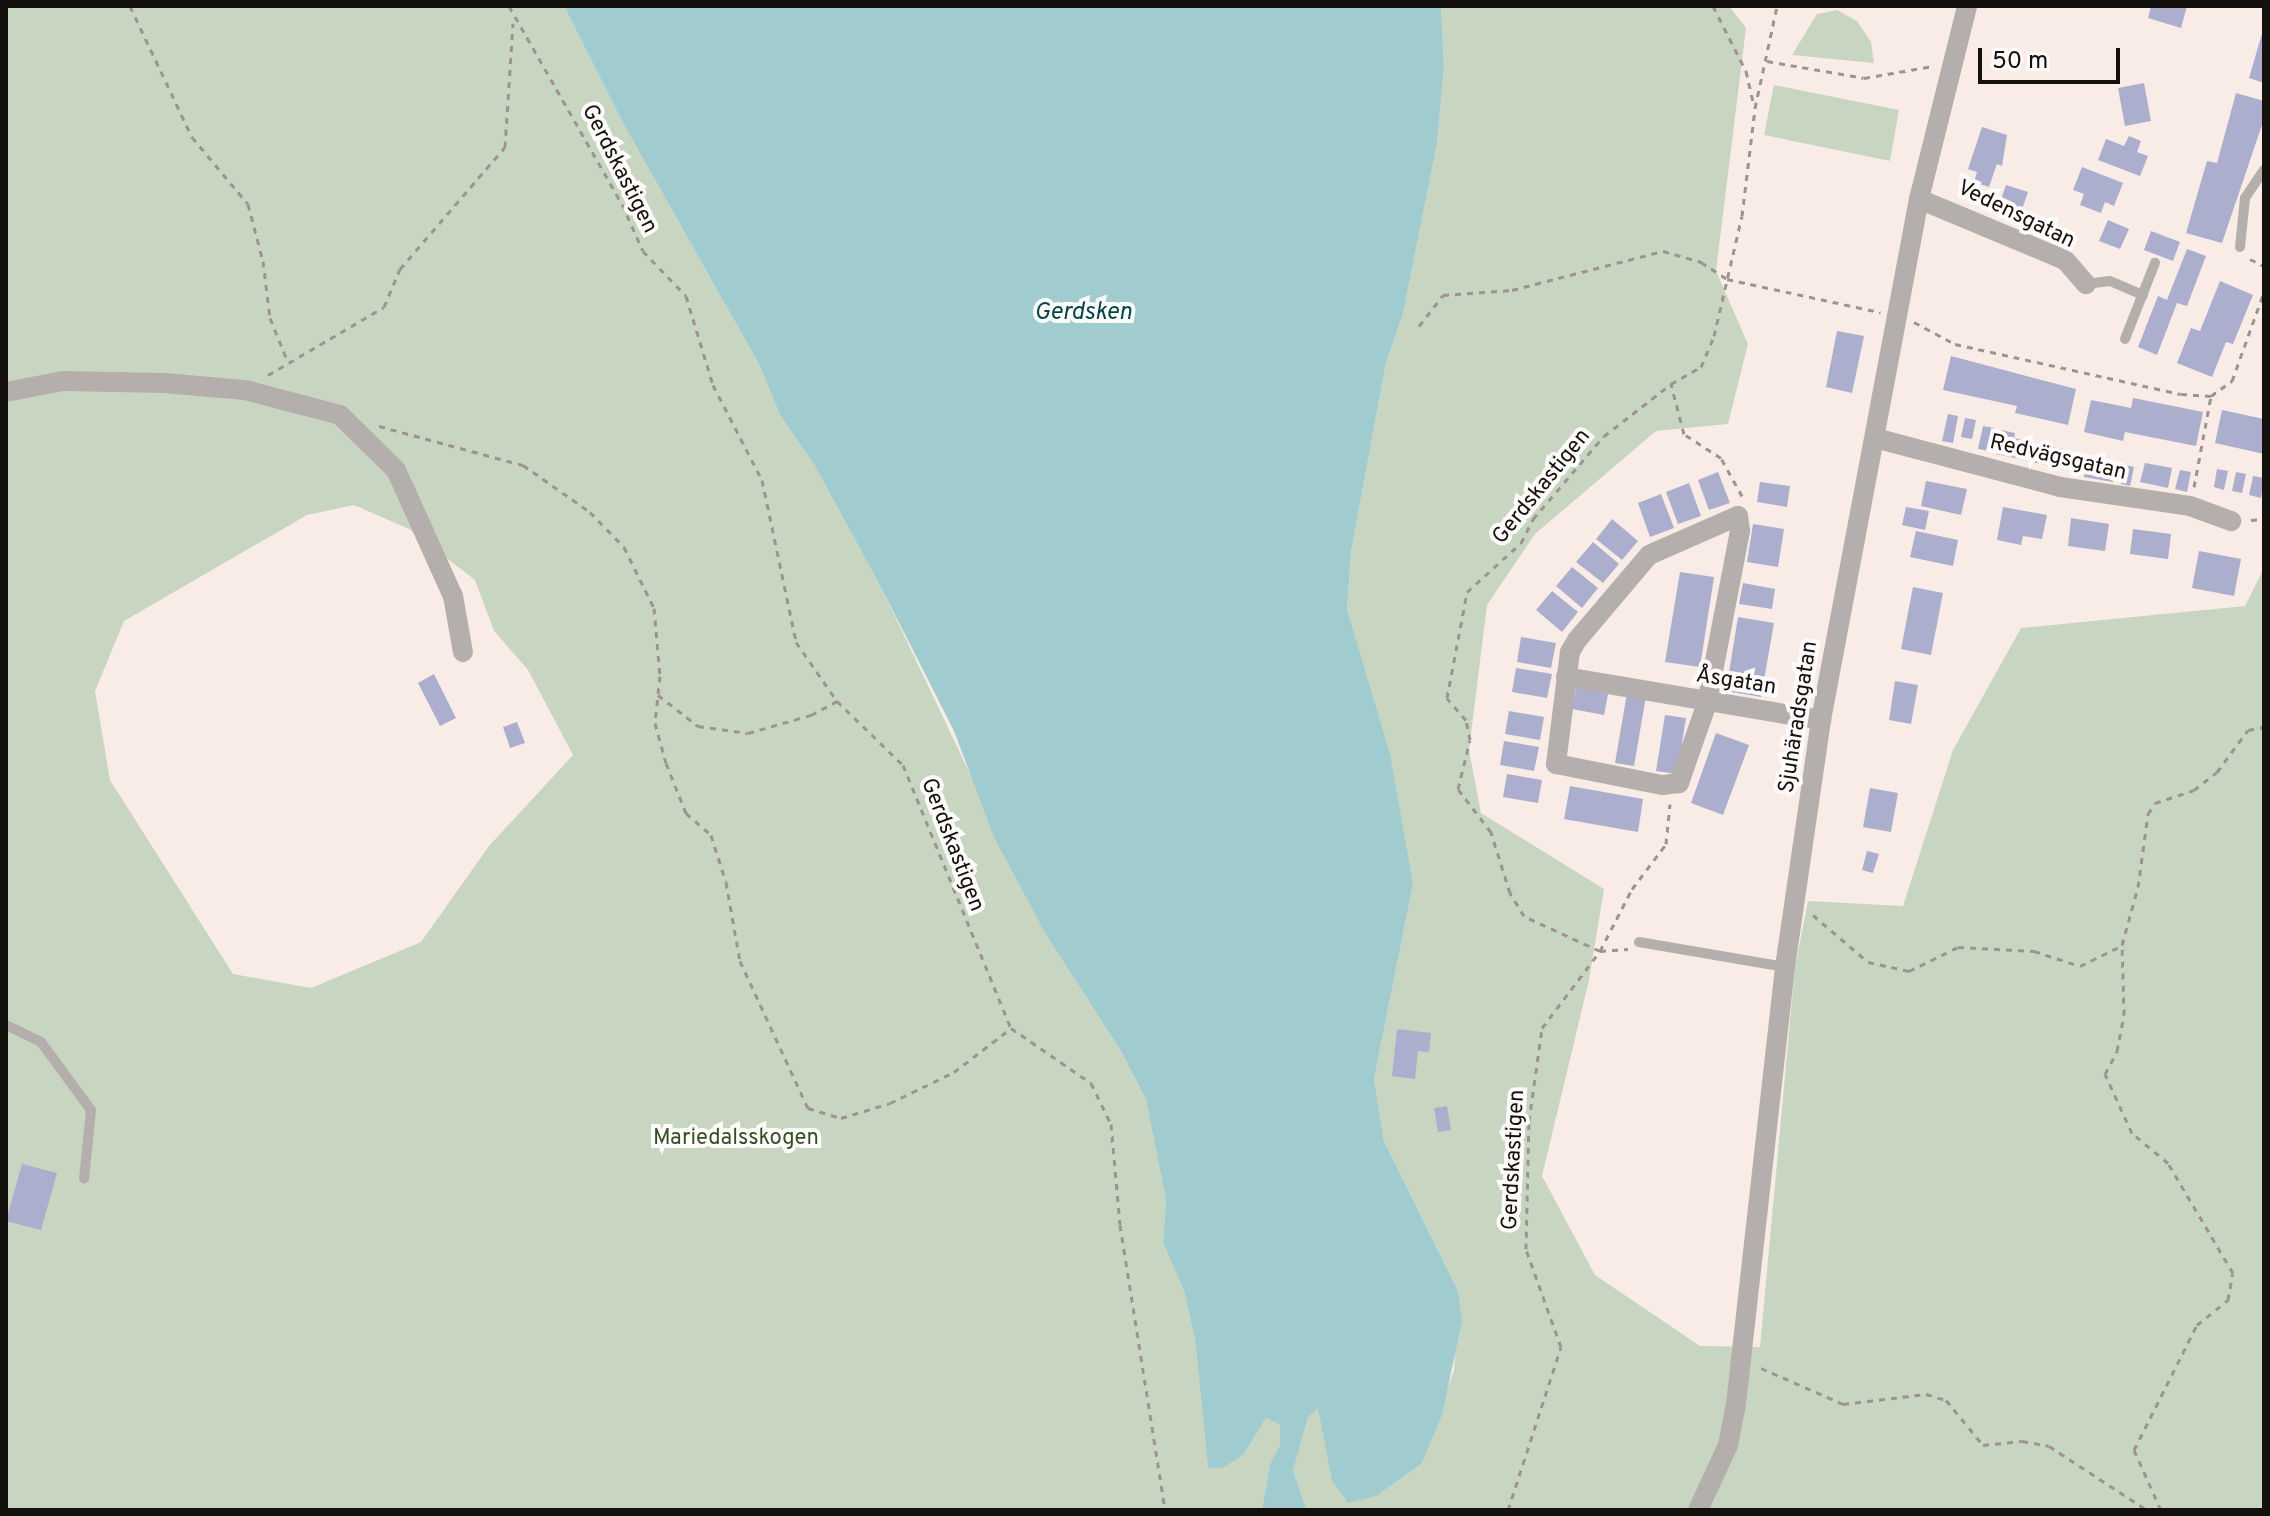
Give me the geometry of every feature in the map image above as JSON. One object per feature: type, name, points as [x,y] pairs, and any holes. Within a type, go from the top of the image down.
[{"type":"street","name":"Sjuhäradsgatan","points":[[1698,1510],[1728,1445],[1741,1367],[1785,967],[1821,720],[1919,199],[1967,6]]},
{"type":"street","name":"Vedensgatan","points":[[1919,199],[2065,260],[2086,284]]},
{"type":"street","points":[[6,392],[63,381],[245,390],[340,415],[396,470],[453,596],[463,652]]},
{"type":"street","name":"Redvägsgatan","points":[[1875,438],[2060,487],[2190,506],[2231,521]]},
{"type":"street","points":[[1738,516],[1740,531],[1707,703],[1679,783],[1672,787],[1556,764],[1566,677],[1577,640],[1649,555],[1738,516]]},
{"type":"street","name":"Åsgatan","points":[[1566,677],[1821,720]]},
{"type":"lane","points":[[2240,247],[2245,198],[2264,170]]},
{"type":"lane","points":[[2125,339],[2155,263]]},
{"type":"lane","points":[[2086,284],[2110,281],[2143,295]]},
{"type":"lane","points":[[1639,942],[1785,967]]},
{"type":"lane","points":[[6,1025],[41,1042],[91,1110],[84,1179]]},
{"type":"path","points":[[130,6],[192,137],[248,204],[263,261],[270,318],[288,362]]},
{"type":"path","name":"Gerdskastigen","points":[[509,6],[513,22],[551,76],[643,251],[686,296],[713,385],[762,480],[796,642],[837,701],[903,765],[1011,1028]]},
{"type":"path","points":[[1713,6],[1746,71],[1755,108]]},
{"type":"path","points":[[1738,516],[1742,491],[1721,458],[1684,434],[1671,384],[1701,367],[1727,279],[1742,216],[1755,108],[1777,6]]},
{"type":"path","points":[[245,390],[384,307],[400,269],[505,147],[513,22]]},
{"type":"path","points":[[1766,60],[1864,78],[1953,62]]},
{"type":"path","points":[[1419,326],[1443,295],[1512,290],[1663,251],[1701,262],[1727,279],[1897,316],[1955,344],[2211,396]]},
{"type":"path","points":[[2190,506],[2211,396],[2232,381],[2264,292]]},
{"type":"path","name":"Gerdskastigen","points":[[1600,951],[1524,916],[1510,893],[1491,832],[1458,789],[1470,740],[1466,720],[1447,698],[1467,592],[1521,543],[1533,519],[1604,436],[1671,384]]},
{"type":"path","points":[[340,415],[523,465],[590,512],[624,547],[654,608],[658,695],[655,723],[666,763],[686,813],[711,835],[726,882],[740,961],[808,1108],[841,1118],[890,1103],[954,1072],[1011,1028],[1091,1083],[1111,1124],[1120,1225],[1165,1510]]},
{"type":"path","points":[[658,695],[698,726],[748,733],[811,715],[837,701]]},
{"type":"path","points":[[2161,1510],[2134,1450],[2197,1325],[2228,1300],[2233,1273],[2168,1163],[2132,1133],[2105,1074],[2117,1051],[2124,1015],[2122,945],[2138,887],[2148,814],[2155,803],[2194,790],[2217,772],[2248,730],[2264,727]]},
{"type":"path","name":"Gerdskastigen","points":[[1508,1510],[1561,1347],[1526,1249],[1529,1121],[1542,1028],[1600,951],[1632,889],[1666,844],[1672,787]]},
{"type":"path","points":[[1794,902],[1868,962],[1909,971],[1958,947],[2034,951],[2080,966],[2122,945]]},
{"type":"path","points":[[1600,951],[1628,950],[1639,942]]},
{"type":"path","points":[[1741,1367],[1776,1373],[1843,1404],[1926,1394],[1946,1400],[1983,1445],[2022,1441],[2049,1446],[2147,1510]]},
{"type":"green space","name":"Mariedalsskogen","points":[[6,6],[564,6],[623,123],[760,366],[780,415],[815,466],[884,593],[1048,938],[1121,1051],[1146,1100],[1166,1200],[1163,1243],[1184,1291],[1195,1340],[1208,1468],[1244,1454],[1266,1418],[1280,1425],[1280,1445],[1270,1464],[1262,1510],[6,1510]],"holes":[[[354,505],[409,529],[475,580],[494,631],[528,670],[573,755],[489,846],[421,942],[311,988],[233,974],[110,780],[95,691],[124,621],[307,515]]]},
{"type":"green space","points":[[1441,6],[1729,6],[1746,28],[1716,271],[1748,344],[1728,424],[1656,431],[1535,534],[1487,605],[1469,750],[1481,813],[1604,889],[1589,980],[1542,1176],[1595,1275],[1700,1346],[1760,1347],[1795,967],[1808,901],[1903,906],[1953,750],[2021,628],[2245,606],[2264,568],[2264,1510],[1307,1510],[1293,1471],[1308,1416],[1318,1408],[1422,1463],[1454,1370],[1458,1291],[1384,1141],[1374,1079],[1413,884],[1347,610],[1351,552],[1386,363],[1403,314],[1437,144],[1444,68]]},
{"type":"green space","points":[[1837,10],[1857,21],[1871,42],[1874,63],[1792,55],[1817,14]]},
{"type":"green space","points":[[1774,85],[1899,110],[1890,161],[1764,135]]},
{"type":"water","name":"Gerdsken","points":[[564,6],[1441,6],[1444,68],[1437,144],[1403,314],[1386,363],[1351,552],[1347,610],[1390,754],[1413,884],[1374,1079],[1384,1141],[1458,1291],[1462,1321],[1442,1415],[1422,1463],[1376,1496],[1348,1503],[1332,1480],[1318,1408],[1308,1417],[1293,1471],[1307,1510],[1262,1510],[1270,1464],[1280,1445],[1280,1425],[1266,1418],[1244,1454],[1223,1468],[1208,1468],[1195,1340],[1184,1291],[1163,1243],[1166,1200],[1146,1100],[1121,1051],[1048,938],[994,837],[954,731],[884,593],[815,466],[780,415],[760,366],[623,123]]},
{"type":"building","points":[[2151,6],[2187,6],[2181,28],[2148,18]]},
{"type":"building","points":[[2264,31],[2264,83],[2249,78]]},
{"type":"building","points":[[2144,83],[2151,121],[2125,126],[2118,88]]},
{"type":"building","points":[[2236,93],[2264,101],[2264,119],[2222,243],[2186,233],[2207,161],[2217,163]]},
{"type":"building","points":[[1982,127],[2007,135],[2002,166],[1997,164],[1989,187],[1974,182],[1977,172],[1968,169]]},
{"type":"building","points":[[2129,136],[2141,141],[2137,152],[2148,156],[2140,176],[2098,160],[2106,139],[2124,146]]},
{"type":"building","points":[[2082,167],[2123,183],[2114,206],[2105,202],[2101,213],[2080,205],[2084,194],[2073,190]]},
{"type":"building","points":[[2006,185],[2028,192],[2020,215],[1998,208]]},
{"type":"building","points":[[2108,220],[2129,229],[2120,249],[2099,241]]},
{"type":"building","points":[[2151,231],[2180,242],[2173,261],[2144,250]]},
{"type":"building","points":[[2187,249],[2206,256],[2187,306],[2177,303],[2157,355],[2138,347],[2158,296],[2167,300]]},
{"type":"building","points":[[2220,281],[2253,295],[2233,344],[2226,342],[2212,377],[2177,363],[2191,328],[2200,331]]},
{"type":"building","points":[[1837,331],[1864,336],[1852,393],[1826,387]]},
{"type":"building","points":[[1951,356],[2076,389],[2068,425],[2015,413],[2017,406],[1943,390]]},
{"type":"building","points":[[2133,398],[2203,412],[2196,446],[2125,432],[2123,441],[2084,432],[2091,400],[2131,408]]},
{"type":"building","points":[[2222,410],[2264,419],[2264,454],[2215,443]]},
{"type":"building","points":[[1948,414],[1958,416],[1953,443],[1942,441]]},
{"type":"building","points":[[1965,418],[1976,420],[1972,439],[1961,437]]},
{"type":"building","points":[[1983,426],[1994,428],[1989,451],[1978,449]]},
{"type":"building","points":[[2001,430],[2015,433],[2014,438],[2064,449],[2060,468],[1996,454]]},
{"type":"building","points":[[2088,458],[2117,464],[2113,482],[2084,477]]},
{"type":"building","points":[[2145,463],[2172,468],[2168,488],[2140,482]]},
{"type":"building","points":[[2125,465],[2134,467],[2130,486],[2121,484]]},
{"type":"building","points":[[2217,469],[2228,471],[2224,490],[2214,487]]},
{"type":"building","points":[[2180,470],[2191,472],[2187,492],[2175,489]]},
{"type":"building","points":[[1718,472],[1730,503],[1709,510],[1698,480]]},
{"type":"building","points":[[2236,472],[2246,474],[2242,493],[2232,491]]},
{"type":"building","points":[[2253,476],[2264,478],[2261,498],[2249,495]]},
{"type":"building","points":[[1926,481],[1967,489],[1961,515],[1921,506]]},
{"type":"building","points":[[1760,482],[1790,486],[1787,507],[1757,502]]},
{"type":"building","points":[[1689,483],[1701,516],[1678,524],[1666,492]]},
{"type":"building","points":[[1661,494],[1674,528],[1650,537],[1638,503]]},
{"type":"building","points":[[1906,507],[1929,511],[1925,530],[1902,525]]},
{"type":"building","points":[[2003,507],[2047,515],[2042,539],[2023,536],[2021,545],[1997,540]]},
{"type":"building","points":[[2071,518],[2109,524],[2105,551],[2068,546]]},
{"type":"building","points":[[1612,519],[1638,541],[1622,560],[1596,539]]},
{"type":"building","points":[[1753,524],[1784,529],[1778,567],[1747,562]]},
{"type":"building","points":[[2133,529],[2171,534],[2168,559],[2130,554]]},
{"type":"building","points":[[1916,531],[1958,540],[1953,566],[1910,557]]},
{"type":"building","points":[[1593,542],[1619,564],[1603,583],[1576,562]]},
{"type":"building","points":[[2199,551],[2241,559],[2234,596],[2192,588]]},
{"type":"building","points":[[1572,567],[1598,588],[1582,608],[1556,586]]},
{"type":"building","points":[[1680,572],[1714,577],[1700,667],[1665,662]]},
{"type":"building","points":[[1743,583],[1775,589],[1772,609],[1739,604]]},
{"type":"building","points":[[1913,587],[1943,593],[1931,655],[1901,649]]},
{"type":"building","points":[[1552,591],[1578,612],[1562,632],[1536,610]]},
{"type":"building","points":[[1738,617],[1774,623],[1761,697],[1726,691]]},
{"type":"building","points":[[1521,637],[1556,643],[1551,668],[1517,662]]},
{"type":"building","points":[[1516,668],[1552,674],[1547,698],[1512,692]]},
{"type":"building","points":[[434,674],[456,718],[440,726],[418,683]]},
{"type":"building","points":[[1895,681],[1918,685],[1911,724],[1889,720]]},
{"type":"building","points":[[1576,688],[1608,694],[1604,715],[1572,709]]},
{"type":"building","points":[[1627,693],[1646,696],[1634,766],[1615,763]]},
{"type":"building","points":[[1509,711],[1544,717],[1540,740],[1505,734]]},
{"type":"building","points":[[1665,715],[1686,718],[1677,774],[1656,771]]},
{"type":"building","points":[[517,722],[525,743],[510,748],[503,727]]},
{"type":"building","points":[[1716,733],[1749,745],[1723,815],[1691,803]]},
{"type":"building","points":[[1504,741],[1539,747],[1534,771],[1500,765]]},
{"type":"building","points":[[1507,774],[1542,780],[1538,803],[1503,797]]},
{"type":"building","points":[[1570,786],[1643,799],[1638,832],[1564,819]]},
{"type":"building","points":[[1870,788],[1898,793],[1891,832],[1863,827]]},
{"type":"building","points":[[1867,851],[1879,854],[1873,873],[1862,870]]},
{"type":"building","points":[[1397,1029],[1431,1033],[1429,1052],[1418,1051],[1415,1079],[1392,1076]]},
{"type":"building","points":[[1447,1106],[1451,1130],[1438,1132],[1434,1108]]},
{"type":"building","points":[[22,1164],[57,1173],[41,1230],[6,1221]]}]
